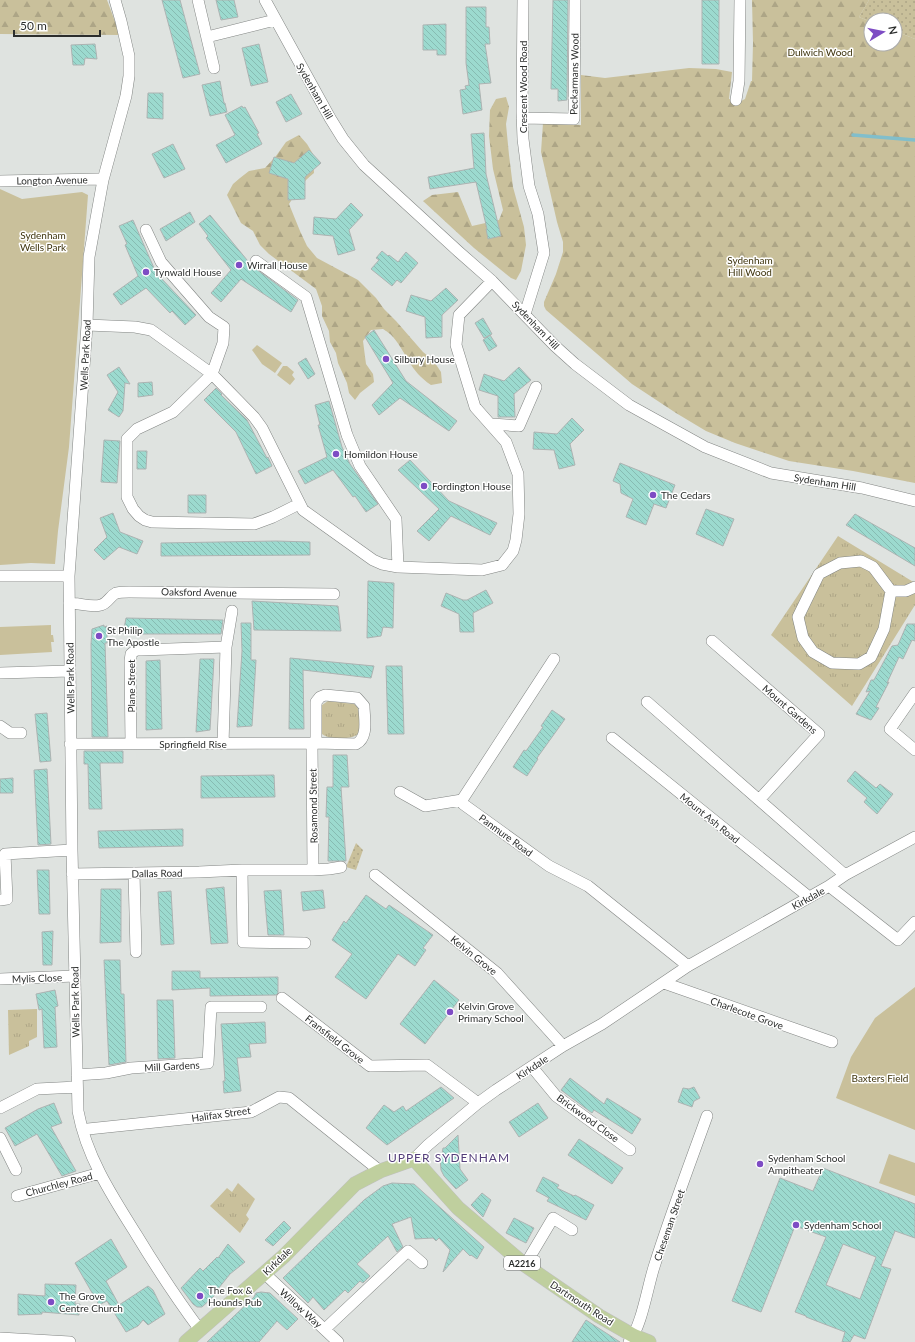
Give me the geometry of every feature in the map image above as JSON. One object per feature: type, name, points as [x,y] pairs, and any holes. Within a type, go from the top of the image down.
[{"type":"main road","name":"Kirkdale","points":[[186,1342],[264,1273],[355,1184],[380,1171],[414,1159]]},
{"type":"main road","name":"Dartmouth Road","points":[[414,1159],[458,1208],[525,1265],[632,1339],[649,1342]]},
{"type":"street","name":"Wells Park Road","points":[[115,0],[129,56],[129,76],[126,96],[103,180],[89,257],[87,325],[69,576],[72,874],[78,1111],[83,1131],[106,1186],[156,1267],[200,1330]]},
{"type":"street","points":[[198,0],[214,68]]},
{"type":"street","name":"Sydenham Hill","points":[[265,0],[343,139],[364,165],[459,252],[492,280],[555,346],[575,364],[629,405],[705,447],[771,473],[862,488],[915,501]]},
{"type":"street","name":"Crescent Wood Road","points":[[523,0],[522,118],[529,186],[538,214],[544,253],[525,314]]},
{"type":"street","name":"Peckarmans Wood","points":[[522,118],[574,119],[575,0]]},
{"type":"street","points":[[736,100],[739,81],[740,0]]},
{"type":"street","points":[[207,37],[275,20]]},
{"type":"street","name":"Longton Avenue","points":[[0,181],[103,180]]},
{"type":"street","points":[[146,230],[161,262],[210,317],[224,327],[223,342],[212,374],[173,412],[136,428],[127,439],[127,497],[133,509],[139,516],[152,522],[254,524],[273,517],[299,504]]},
{"type":"street","points":[[256,261],[306,297],[347,435],[360,466],[396,519],[398,567]]},
{"type":"street","points":[[87,325],[135,327],[151,330],[212,374],[254,417],[262,428],[303,510],[374,560],[382,564],[398,567],[482,570],[502,565],[513,551],[516,540],[519,514],[518,474],[506,442],[476,407],[456,345],[459,315],[492,280]]},
{"type":"street","points":[[492,424],[519,426],[536,387]]},
{"type":"street","points":[[861,561],[873,566],[891,591],[884,629],[871,657],[859,664],[832,663],[813,652],[803,638],[798,617],[818,574],[840,563],[861,561]]},
{"type":"street","points":[[0,576],[69,576]]},
{"type":"street","points":[[891,591],[906,591],[915,586]]},
{"type":"street","name":"Oaksford Avenue","points":[[69,603],[96,606],[108,602],[114,594],[129,592],[334,594]]},
{"type":"street","points":[[223,744],[226,647],[232,611]]},
{"type":"street","name":"Mount Gardens","points":[[712,642],[820,734],[758,800]]},
{"type":"street","name":"Plane Street","points":[[131,743],[131,654],[136,650],[226,647]]},
{"type":"street","points":[[400,792],[425,806],[462,800],[554,659]]},
{"type":"street","points":[[0,673],[70,671]]},
{"type":"street","points":[[915,693],[890,729],[915,750]]},
{"type":"street","name":"Rosamond Street","points":[[313,870],[314,743],[316,702],[320,697],[325,695],[357,698],[361,701],[364,706],[365,735],[363,739],[356,744],[314,743]]},
{"type":"street","points":[[647,702],[845,875]]},
{"type":"street","points":[[0,726],[10,733],[21,734]]},
{"type":"street","name":"Mount Ash Road","points":[[612,738],[809,897]]},
{"type":"street","name":"Springfield Rise","points":[[70,744],[314,743]]},
{"type":"street","name":"Panmure Road","points":[[462,800],[463,804],[544,862],[588,886],[688,966]]},
{"type":"street","name":"Kirkdale","points":[[414,1159],[428,1145],[478,1103],[563,1046],[602,1024],[688,966],[829,886],[845,875],[915,837]]},
{"type":"street","points":[[0,900],[7,899],[5,854],[72,850]]},
{"type":"street","name":"Dallas Road","points":[[72,874],[313,870],[341,867]]},
{"type":"street","points":[[242,870],[243,947],[305,943]]},
{"type":"street","points":[[134,873],[136,952]]},
{"type":"street","name":"Kelvin Grove","points":[[375,875],[496,973],[563,1046]]},
{"type":"street","points":[[829,886],[898,940],[915,922]]},
{"type":"street","name":"Mylis Close","points":[[0,979],[74,976]]},
{"type":"street","name":"Charlecote Grove","points":[[664,983],[832,1042]]},
{"type":"street","name":"Fransfield Grove","points":[[282,998],[370,1066],[427,1065],[478,1103]]},
{"type":"street","name":"Mill Gardens","points":[[77,1075],[106,1073],[131,1068],[208,1063],[211,1007],[261,1007]]},
{"type":"street","name":"Brickwood Close","points":[[532,1067],[556,1096],[630,1150]]},
{"type":"street","points":[[0,1108],[36,1089],[77,1087]]},
{"type":"street","name":"Halifax Street","points":[[83,1131],[88,1129],[251,1112],[279,1097],[289,1098],[380,1171]]},
{"type":"street","name":"Cheseman Street","points":[[632,1339],[654,1268],[707,1116]]},
{"type":"street","points":[[0,1138],[16,1170]]},
{"type":"street","name":"Churchley Road","points":[[17,1196],[100,1173]]},
{"type":"street","points":[[525,1265],[553,1218],[572,1230]]},
{"type":"street","points":[[325,1329],[408,1251],[422,1263]]},
{"type":"street","name":"Willow Way","points":[[264,1273],[338,1342]]},
{"type":"street","points":[[0,1338],[70,1342]]},
{"type":"green space","points":[[0,0],[107,0],[120,35],[0,34]]},
{"type":"green space","name":"Sydenham Hill Wood","points":[[752,0],[869,0],[859,17],[863,19],[863,52],[903,52],[903,34],[915,39],[915,483],[789,461],[735,443],[706,431],[632,384],[546,310],[544,306],[544,302],[556,274],[563,252],[563,242],[541,152],[543,123],[581,125],[581,75],[605,78],[689,68],[716,69],[732,72],[729,99],[741,101],[745,99],[752,81]]},
{"type":"green space","points":[[869,0],[915,0],[915,39],[903,34],[903,12],[863,12],[863,19],[859,17]]},
{"type":"green space","points":[[506,97],[509,107],[506,124],[513,187],[524,227],[526,245],[521,271],[516,280],[511,278],[474,248],[423,201],[432,195],[458,192],[472,226],[499,220],[503,210],[493,169],[489,136],[490,110],[496,99]]},
{"type":"green space","points":[[299,135],[313,154],[314,173],[303,183],[289,204],[307,246],[317,258],[358,280],[376,298],[423,352],[433,360],[441,372],[442,383],[431,385],[413,368],[392,336],[383,329],[371,330],[363,341],[366,364],[373,374],[374,382],[360,393],[355,400],[349,393],[336,353],[330,342],[329,331],[322,316],[322,306],[316,289],[269,254],[260,245],[253,231],[241,223],[227,195],[233,184],[249,171],[265,168],[286,142]]},
{"type":"green space","name":"Sydenham Wells Park","points":[[0,189],[22,199],[82,192],[88,195],[69,447],[55,564],[31,563],[0,565]]},
{"type":"green space","points":[[257,345],[282,363],[275,373],[262,364],[252,350]]},
{"type":"green space","points":[[283,366],[287,366],[294,372],[292,375],[295,379],[290,385],[277,375]]},
{"type":"green space","points":[[838,536],[915,583],[915,605],[852,706],[771,635]]},
{"type":"green space","points":[[51,625],[51,635],[53,635],[54,642],[51,642],[52,652],[0,655],[0,627]]},
{"type":"green space","points":[[328,701],[354,704],[357,706],[360,714],[360,727],[358,734],[355,736],[340,738],[325,736],[322,734],[322,705]]},
{"type":"green space","points":[[356,843],[363,850],[356,870],[346,867]]},
{"type":"green space","name":"Baxters Field","points":[[915,987],[915,1130],[836,1098],[851,1057],[875,1018]]},
{"type":"green space","points":[[37,1009],[37,1037],[29,1041],[29,1046],[9,1055],[8,1010]]},
{"type":"green space","points":[[889,1154],[915,1163],[915,1196],[879,1183]]},
{"type":"green space","points":[[238,1183],[255,1199],[246,1215],[249,1219],[240,1233],[210,1206],[227,1188],[232,1192]]},
{"type":"building","points":[[162,0],[180,0],[200,74],[183,78]]},
{"type":"building","points":[[216,0],[234,0],[238,17],[221,20]]},
{"type":"building","points":[[553,0],[568,0],[567,100],[558,101],[558,89],[551,89]]},
{"type":"building","points":[[702,0],[719,0],[719,64],[702,64]]},
{"type":"building","points":[[466,7],[486,7],[486,27],[489,27],[490,44],[485,44],[491,83],[479,84],[482,110],[463,114],[460,90],[466,89],[465,86],[469,85],[466,63]]},
{"type":"building","points":[[446,24],[446,55],[437,55],[437,50],[423,50],[423,25]]},
{"type":"building","points":[[95,44],[97,59],[85,58],[84,65],[73,65],[71,45]]},
{"type":"building","points":[[259,44],[268,82],[251,86],[242,48]]},
{"type":"building","points":[[220,81],[227,112],[210,116],[202,85]]},
{"type":"building","points":[[148,93],[163,93],[163,119],[147,118]]},
{"type":"building","points":[[291,94],[302,114],[286,122],[276,102]]},
{"type":"building","points":[[242,106],[243,108],[245,107],[259,133],[257,134],[262,144],[226,163],[216,145],[235,135],[225,115]]},
{"type":"building","points":[[484,133],[486,174],[501,236],[488,239],[476,182],[430,189],[428,177],[474,168],[471,134]]},
{"type":"building","points":[[173,144],[185,169],[164,178],[152,154]]},
{"type":"building","points":[[309,150],[321,163],[305,177],[305,199],[288,200],[288,179],[269,173],[274,157],[294,163]]},
{"type":"building","points":[[351,203],[363,215],[349,230],[355,250],[338,255],[333,236],[313,234],[314,217],[336,219]]},
{"type":"building","points":[[190,212],[195,222],[166,241],[160,229]]},
{"type":"building","name":"Wirrall House","points":[[210,215],[252,266],[298,300],[291,312],[241,279],[221,302],[211,293],[231,270],[206,238],[208,236],[199,224]]},
{"type":"building","name":"Tynwald House","points":[[133,220],[159,276],[196,315],[185,325],[172,311],[170,313],[146,288],[121,305],[113,294],[138,276],[119,226]]},
{"type":"building","points":[[382,251],[398,262],[406,252],[418,263],[401,283],[397,280],[392,286],[371,269],[379,260],[376,258]]},
{"type":"building","points":[[446,288],[458,300],[442,315],[442,337],[426,338],[425,317],[406,311],[411,295],[431,301]]},
{"type":"building","points":[[483,318],[492,334],[484,338],[475,323]]},
{"type":"building","name":"Silbury House","points":[[374,330],[406,381],[457,421],[449,431],[400,398],[379,415],[372,405],[393,383],[365,337]]},
{"type":"building","points":[[490,335],[497,346],[489,351],[483,340]]},
{"type":"building","points":[[306,358],[315,374],[308,379],[298,363]]},
{"type":"building","points":[[119,367],[130,384],[125,383],[123,411],[119,417],[108,410],[118,392],[107,375]]},
{"type":"building","points":[[519,367],[531,380],[514,394],[515,417],[498,417],[498,396],[479,390],[484,374],[504,381]]},
{"type":"building","points":[[152,382],[153,395],[138,397],[138,383]]},
{"type":"building","points":[[216,388],[222,394],[221,395],[247,420],[272,466],[256,474],[236,432],[204,400]]},
{"type":"building","name":"Homildon House","points":[[329,401],[342,447],[350,464],[378,504],[366,512],[355,496],[353,497],[333,470],[305,484],[298,471],[327,457],[318,425],[320,425],[315,405]]},
{"type":"building","points":[[572,418],[584,430],[570,444],[575,465],[559,469],[554,450],[533,449],[534,432],[557,434]]},
{"type":"building","points":[[104,440],[120,441],[117,483],[101,482]]},
{"type":"building","points":[[137,451],[147,451],[146,469],[137,469]]},
{"type":"building","name":"Fordington House","points":[[410,460],[449,501],[497,523],[490,535],[451,516],[429,541],[417,531],[439,509],[398,470]]},
{"type":"building","name":"The Cedars","points":[[620,463],[675,485],[666,508],[654,504],[646,525],[626,517],[633,499],[621,493],[620,484],[613,481]]},
{"type":"building","points":[[188,495],[206,495],[206,513],[188,513]]},
{"type":"building","points":[[706,509],[734,519],[723,546],[696,534]]},
{"type":"building","points":[[113,513],[120,532],[143,541],[137,554],[119,547],[104,560],[94,550],[107,537],[100,518]]},
{"type":"building","points":[[855,514],[915,548],[915,566],[846,525]]},
{"type":"building","points":[[276,541],[310,542],[310,555],[161,556],[161,543]]},
{"type":"building","points":[[368,581],[394,583],[393,628],[383,627],[381,636],[367,638]]},
{"type":"building","points":[[486,590],[493,603],[473,613],[474,632],[460,632],[459,614],[441,606],[446,593],[463,600],[467,600]]},
{"type":"building","points":[[252,601],[338,606],[341,631],[254,630]]},
{"type":"building","points":[[126,618],[223,620],[221,634],[123,634]]},
{"type":"building","points":[[241,623],[251,623],[251,660],[256,660],[252,726],[237,727],[242,651]]},
{"type":"building","points":[[907,624],[915,624],[915,641],[912,640],[903,659],[899,657],[887,683],[889,682],[876,707],[879,708],[871,720],[856,714],[870,691],[866,692],[871,680],[874,680],[892,646],[898,645]]},
{"type":"building","points":[[104,625],[104,627],[107,626],[107,643],[105,643],[108,737],[92,737],[92,629]]},
{"type":"building","points":[[290,658],[374,666],[371,678],[303,670],[304,729],[289,729]]},
{"type":"building","points":[[200,659],[214,659],[210,730],[196,732]]},
{"type":"building","points":[[160,660],[162,729],[146,730],[146,661]]},
{"type":"building","points":[[386,666],[402,666],[404,734],[388,734]]},
{"type":"building","points":[[552,710],[565,719],[537,758],[538,759],[527,776],[513,767],[524,750],[526,751],[543,727],[541,726]]},
{"type":"building","points":[[47,713],[51,761],[40,762],[35,714]]},
{"type":"building","points":[[84,751],[123,751],[123,763],[100,763],[102,809],[89,809],[88,764],[84,764]]},
{"type":"building","points":[[333,755],[347,755],[349,787],[341,787],[346,861],[328,861],[329,817],[326,817],[327,787],[333,787]]},
{"type":"building","points":[[47,769],[51,844],[38,845],[34,770]]},
{"type":"building","points":[[855,771],[876,788],[880,784],[893,794],[877,814],[864,802],[867,798],[847,781]]},
{"type":"building","points":[[274,775],[275,797],[201,798],[201,776]]},
{"type":"building","points":[[13,778],[13,793],[0,793],[0,779]]},
{"type":"building","points":[[183,829],[183,846],[99,848],[98,831]]},
{"type":"building","points":[[37,870],[49,870],[50,914],[39,914]]},
{"type":"building","points":[[224,887],[228,943],[211,944],[206,889]]},
{"type":"building","points":[[101,889],[121,889],[121,942],[100,943]]},
{"type":"building","points":[[281,890],[284,935],[268,935],[264,891]]},
{"type":"building","points":[[323,890],[325,908],[303,911],[301,892]]},
{"type":"building","points":[[171,891],[174,944],[161,945],[158,892]]},
{"type":"building","points":[[366,895],[386,909],[389,905],[433,935],[423,948],[426,950],[415,966],[398,954],[366,999],[335,977],[352,954],[332,940],[344,921],[346,923]]},
{"type":"building","points":[[53,931],[52,965],[43,965],[42,932]]},
{"type":"building","points":[[104,960],[120,960],[121,994],[124,994],[126,1062],[109,1065]]},
{"type":"building","points":[[172,971],[200,971],[200,978],[278,977],[278,993],[276,995],[210,996],[210,988],[172,990]]},
{"type":"building","points":[[434,980],[459,1000],[425,1044],[400,1024]]},
{"type":"building","points":[[55,990],[58,1006],[55,1007],[57,1047],[44,1048],[42,1009],[39,1010],[36,994]]},
{"type":"building","points":[[157,1000],[173,1000],[175,1058],[158,1059]]},
{"type":"building","points":[[265,1022],[266,1043],[249,1044],[251,1057],[237,1058],[241,1091],[224,1093],[223,1081],[225,1081],[221,1024]]},
{"type":"building","points":[[570,1078],[604,1104],[607,1098],[641,1119],[632,1134],[594,1110],[592,1113],[561,1090]]},
{"type":"building","points":[[441,1087],[454,1098],[387,1145],[366,1128],[384,1105],[394,1112],[403,1106],[406,1111]]},
{"type":"building","points":[[694,1087],[700,1098],[694,1101],[692,1107],[678,1102],[683,1088],[689,1089]]},
{"type":"building","points":[[54,1103],[62,1123],[51,1127],[76,1171],[62,1176],[37,1134],[15,1146],[5,1128],[38,1109]]},
{"type":"building","points":[[538,1103],[548,1118],[519,1137],[509,1122]]},
{"type":"building","points":[[458,1135],[460,1169],[468,1180],[456,1189],[444,1176],[441,1170],[440,1158],[443,1148],[445,1148]]},
{"type":"building","points":[[579,1139],[623,1168],[612,1184],[568,1155]]},
{"type":"building","points":[[823,1168],[915,1204],[915,1238],[895,1231],[881,1266],[891,1269],[865,1339],[854,1335],[850,1342],[842,1342],[845,1332],[795,1312],[826,1237],[795,1226],[761,1312],[732,1301],[780,1178],[813,1191]],"holes":[[[843,1244],[876,1257],[860,1299],[826,1285]]]},
{"type":"building","points":[[543,1177],[559,1185],[557,1188],[594,1205],[586,1220],[547,1201],[549,1198],[536,1191]]},
{"type":"building","points":[[392,1183],[414,1184],[484,1247],[477,1259],[471,1255],[470,1256],[463,1249],[443,1272],[450,1250],[439,1238],[436,1241],[433,1238],[415,1239],[411,1217],[392,1224],[403,1247],[397,1252],[388,1236],[357,1264],[370,1276],[363,1283],[360,1281],[348,1293],[345,1290],[324,1310],[313,1297],[308,1303],[283,1278],[364,1200],[383,1186]]},
{"type":"building","points":[[482,1193],[491,1200],[483,1217],[471,1205]]},
{"type":"building","points":[[514,1218],[534,1228],[526,1243],[506,1233]]},
{"type":"building","points":[[284,1221],[291,1228],[273,1246],[265,1240]]},
{"type":"building","points":[[111,1239],[127,1267],[106,1281],[119,1305],[148,1286],[153,1290],[165,1314],[148,1325],[143,1320],[138,1326],[126,1332],[107,1301],[99,1305],[75,1263]]},
{"type":"building","points":[[228,1244],[245,1262],[230,1274],[214,1294],[215,1295],[202,1307],[197,1307],[181,1288],[200,1268],[203,1271],[217,1257],[218,1258]]},
{"type":"building","points":[[45,1284],[76,1285],[75,1304],[80,1304],[79,1315],[42,1312],[42,1314],[18,1315],[18,1294],[45,1296]]},
{"type":"building","points":[[256,1293],[270,1293],[298,1319],[287,1330],[277,1321],[259,1342],[207,1342],[254,1297]]},
{"type":"building","points":[[586,1320],[620,1342],[572,1342]]},
{"type":"waterway","points":[[853,135],[915,140]]},
{"type":"place","name":"Wirrall House","points":[[239,265]]},
{"type":"place","name":"Tynwald House","points":[[146,272]]},
{"type":"place","name":"Silbury House","points":[[386,359]]},
{"type":"place","name":"Homildon House","points":[[336,454]]},
{"type":"place","name":"Fordington House","points":[[424,486]]},
{"type":"place","name":"The Cedars","points":[[653,495]]},
{"type":"place","name":"St Philip The Apostle","points":[[99,636]]},
{"type":"place","name":"Kelvin Grove Primary School","points":[[450,1012]]},
{"type":"place","name":"Sydenham School Ampitheater","points":[[760,1164]]},
{"type":"place","name":"Sydenham School","points":[[796,1225]]},
{"type":"place","name":"The Fox & Hounds Pub","points":[[200,1296]]},
{"type":"place","name":"The Grove Centre Church","points":[[51,1302]]},
{"type":"district","name":"UPPER SYDENHAM","points":[[449,1157]]},
{"type":"park label","name":"Dulwich Wood","points":[[820,52]]}]
